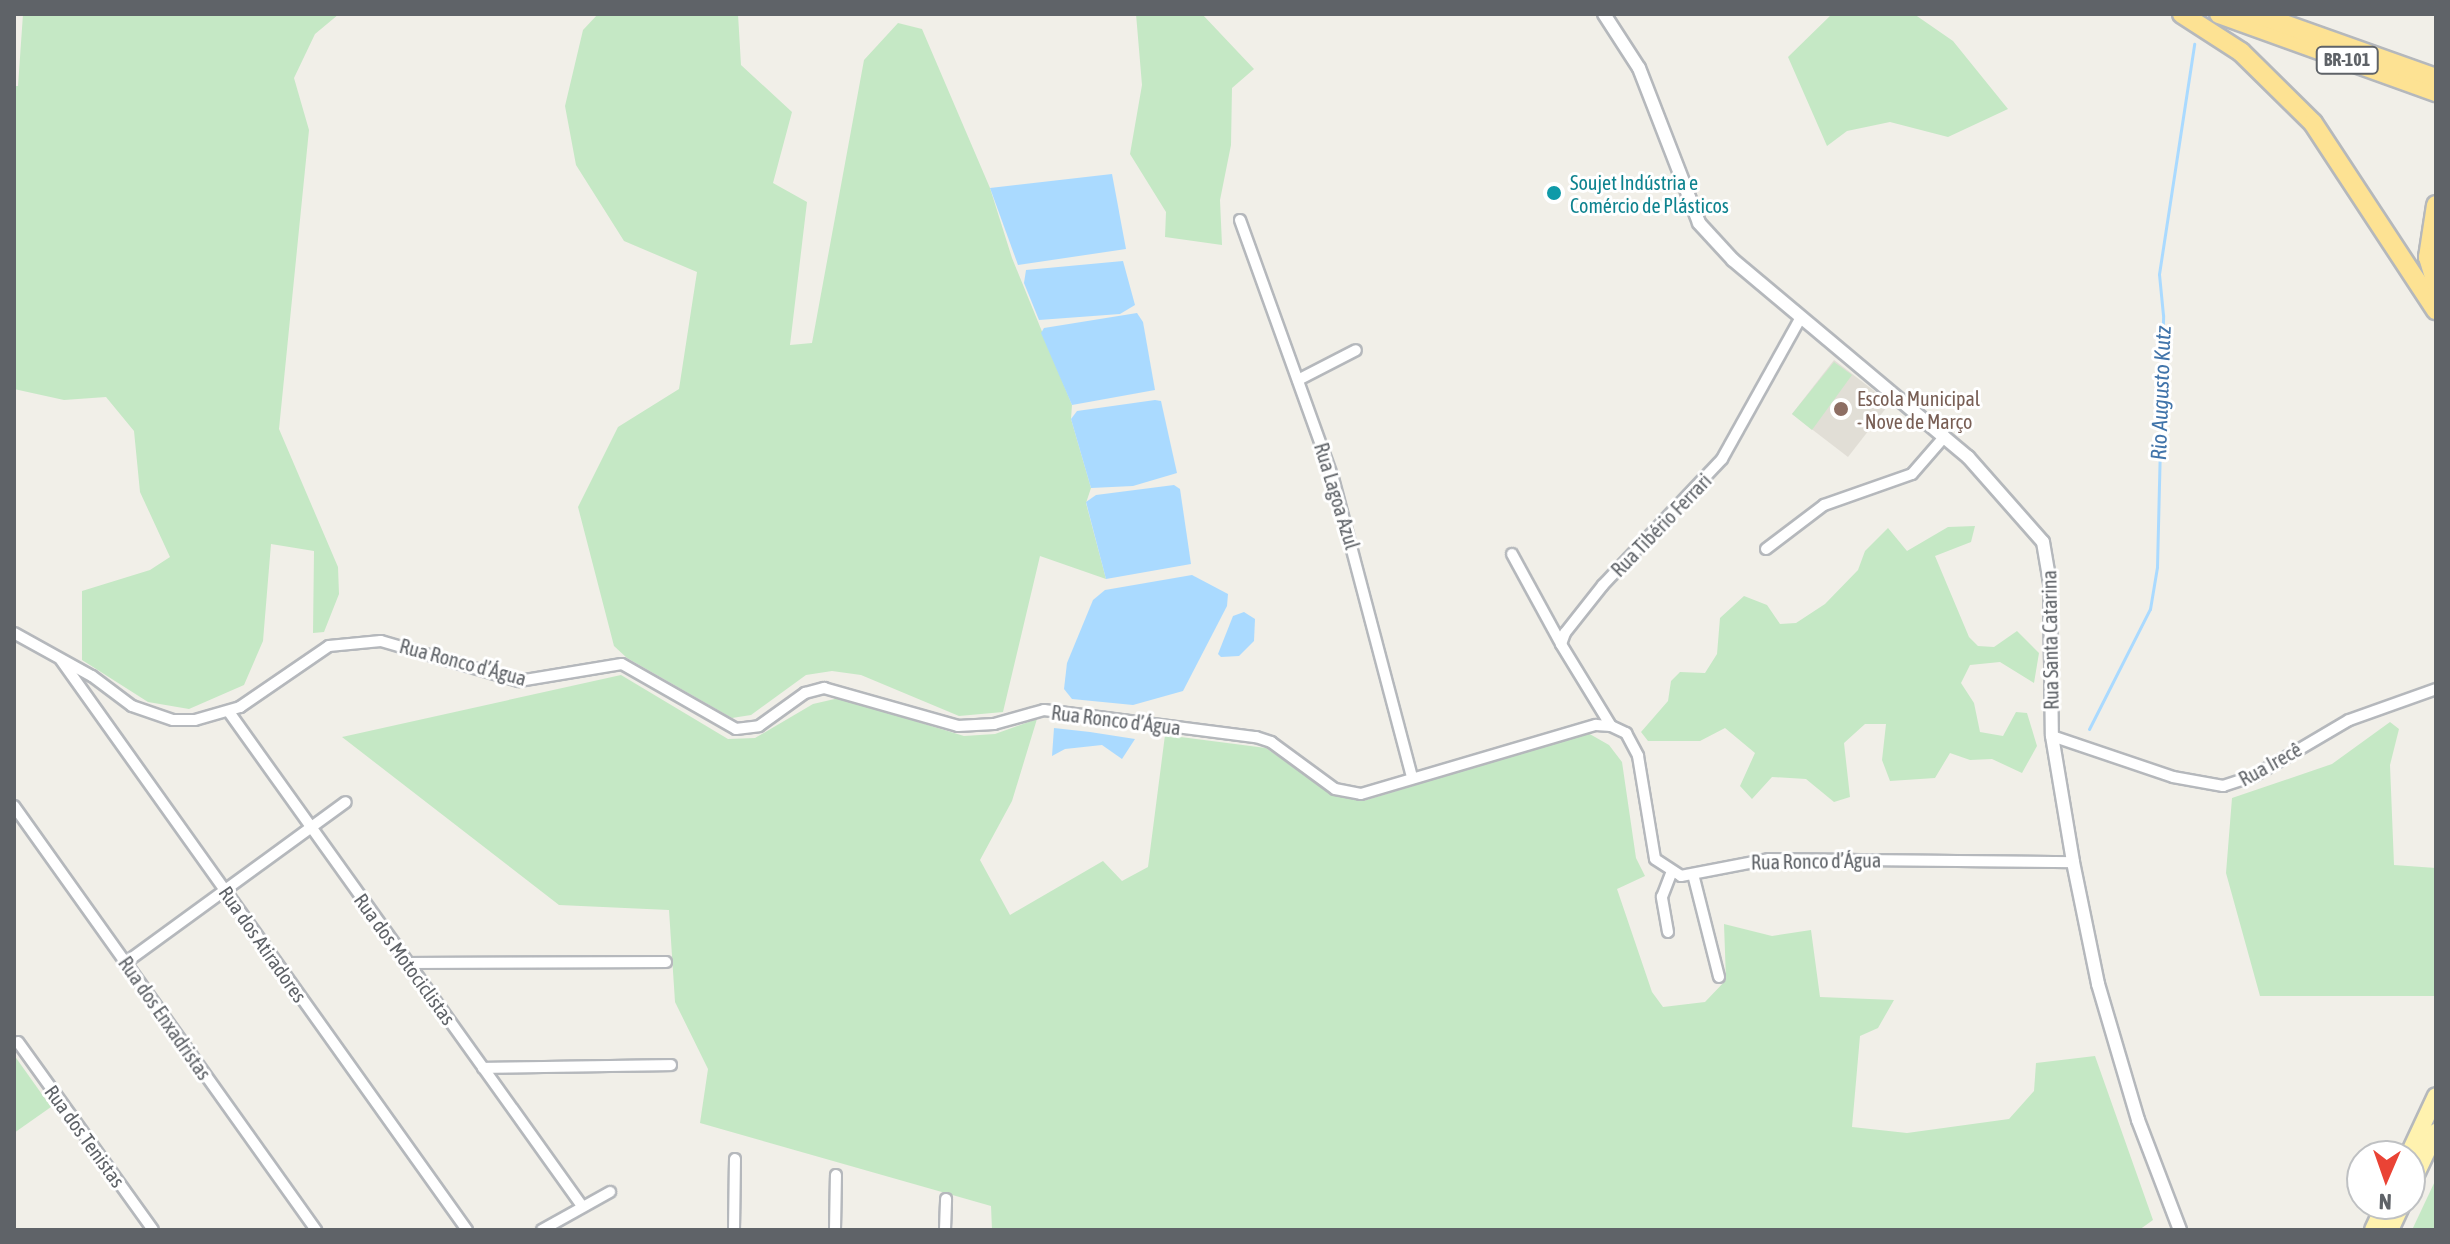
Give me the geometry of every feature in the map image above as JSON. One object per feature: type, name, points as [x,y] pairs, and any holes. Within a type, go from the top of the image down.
[{"type":"highway","points":[[2182,14],[2241,52],[2313,123],[2436,310]]},
{"type":"highway","name":"BR-101","points":[[2219,14],[2436,92]]},
{"type":"highway","name":"BR-101","points":[[2256,14],[2436,78]]},
{"type":"highway","points":[[2436,205],[2428,257],[2436,284]]},
{"type":"main road","points":[[2415,1140],[2436,1096]]},
{"type":"main road","points":[[2426,1153],[2436,1132]]},
{"type":"street","name":"Rua Santa Catarina","points":[[1604,14],[1639,68],[1699,223],[1733,260],[1945,436],[2014,504],[2043,542],[2050,583],[2052,736],[2073,862],[2098,984],[2138,1120],[2180,1230]]},
{"type":"street","name":"Rua Lagoa Azul","points":[[1240,220],[1298,380],[1354,551],[1412,778]]},
{"type":"street","name":"Rua Tibério Ferrari","points":[[1561,644],[1570,622],[1722,459],[1801,317]]},
{"type":"street","points":[[1298,380],[1356,350]]},
{"type":"street","points":[[1766,549],[1824,505],[1912,474],[1945,436]]},
{"type":"street","points":[[1512,554],[1561,644],[1611,726],[1634,744],[1652,848],[1661,867],[1671,873],[1662,897],[1668,932]]},
{"type":"street","name":"Rua Ronco d’Água","points":[[14,633],[60,658],[132,706],[161,717],[184,721],[229,712],[329,646],[381,641],[519,681],[622,664],[736,729],[759,726],[805,693],[824,688],[958,726],[986,726],[1044,710],[1256,737],[1348,793],[1412,778],[1596,725],[1611,726]]},
{"type":"street","name":"Rua dos Atiradores","points":[[60,658],[467,1230]]},
{"type":"street","name":"Rua Irecê","points":[[2052,736],[2173,777],[2223,786],[2254,776],[2349,720],[2436,689]]},
{"type":"street","name":"Rua dos Motociclistas","points":[[229,712],[582,1206]]},
{"type":"street","points":[[125,963],[346,802]]},
{"type":"street","name":"Rua dos Enxadristas","points":[[14,806],[316,1230]]},
{"type":"street","name":"Rua Ronco d’Água","points":[[1671,873],[1694,878],[1769,859],[2073,862]]},
{"type":"street","points":[[1694,878],[1719,977]]},
{"type":"street","points":[[408,963],[666,962]]},
{"type":"street","name":"Rua dos Tenistas","points":[[18,1042],[153,1230]]},
{"type":"street","points":[[483,1068],[671,1065]]},
{"type":"street","points":[[734,1230],[735,1159]]},
{"type":"street","points":[[835,1230],[836,1175]]},
{"type":"street","points":[[542,1230],[610,1192]]},
{"type":"street","points":[[945,1230],[946,1199]]},
{"type":"shaded area","name":"Escola Municipal - Nove de Março","points":[[1834,360],[1890,403],[1848,457],[1792,414]]},
{"type":"green space","points":[[23,14],[339,14],[315,34],[294,78],[309,130],[279,429],[338,567],[339,594],[324,632],[313,633],[314,551],[271,544],[263,641],[244,685],[189,709],[148,702],[82,660],[82,591],[150,570],[170,557],[140,492],[134,431],[106,397],[64,400],[14,389],[14,86],[18,86]]},
{"type":"green space","points":[[598,14],[738,14],[741,65],[792,112],[773,183],[807,202],[790,345],[812,343],[864,60],[898,23],[922,29],[990,188],[1012,258],[1072,405],[1071,419],[1091,488],[1086,503],[1106,579],[1040,556],[1003,712],[959,716],[861,675],[832,671],[806,675],[751,715],[732,718],[627,658],[614,646],[578,507],[618,427],[679,389],[697,272],[624,241],[576,165],[565,106],[583,30]]},
{"type":"green space","points":[[1136,14],[1202,14],[1254,69],[1232,88],[1231,145],[1220,200],[1222,245],[1165,237],[1166,212],[1130,154],[1142,85]]},
{"type":"green space","points":[[1832,14],[1914,14],[1953,41],[2008,109],[1948,137],[1890,122],[1847,131],[1827,146],[1788,57]]},
{"type":"green space","points":[[1834,362],[1852,375],[1812,430],[1792,414]]},
{"type":"green space","points":[[1975,526],[1971,542],[1935,556],[1969,637],[1978,646],[1994,647],[2017,631],[2039,653],[2034,683],[2000,662],[1970,665],[1961,683],[1974,703],[1980,732],[2003,736],[2016,712],[2027,713],[2037,746],[2022,773],[1992,759],[1970,760],[1950,753],[1935,778],[1890,781],[1882,760],[1886,724],[1865,724],[1844,743],[1850,797],[1834,802],[1806,779],[1772,777],[1752,799],[1740,786],[1755,753],[1725,728],[1700,741],[1648,741],[1641,732],[1668,701],[1671,681],[1680,672],[1705,673],[1717,654],[1720,618],[1744,596],[1767,605],[1780,624],[1796,623],[1825,604],[1858,570],[1865,551],[1888,528],[1907,551],[1948,527]]},
{"type":"green space","points":[[621,675],[728,739],[755,738],[813,704],[839,698],[964,736],[995,734],[1037,719],[1012,801],[980,860],[1010,915],[1103,861],[1122,881],[1148,867],[1165,735],[1266,748],[1333,795],[1363,801],[1588,733],[1609,745],[1622,762],[1636,858],[1645,876],[1617,889],[1652,992],[1663,1007],[1705,1002],[1726,980],[1724,924],[1772,936],[1811,930],[1820,997],[1894,1000],[1878,1028],[1860,1036],[1852,1127],[1907,1133],[2009,1119],[2034,1091],[2036,1063],[2095,1056],[2153,1220],[2139,1230],[992,1230],[991,1206],[700,1123],[708,1069],[675,1002],[669,910],[559,905],[342,737]]},
{"type":"green space","points":[[2390,722],[2399,729],[2390,765],[2394,865],[2436,868],[2436,996],[2260,996],[2226,873],[2232,798],[2332,764]]},
{"type":"green space","points":[[14,1055],[51,1107],[14,1133]]},
{"type":"green space","points":[[2436,1179],[2436,1230],[2412,1230],[2417,1220],[2426,1220],[2426,1200]]},
{"type":"water","points":[[1112,174],[1126,249],[1018,265],[990,188]]},
{"type":"water","points":[[1123,261],[1135,305],[1120,314],[1039,320],[1024,283],[1026,270]]},
{"type":"water","points":[[1137,313],[1143,322],[1155,390],[1072,405],[1041,333],[1044,328]]},
{"type":"water","points":[[1161,401],[1177,473],[1133,486],[1091,488],[1071,419],[1077,411]]},
{"type":"water","points":[[1174,485],[1180,489],[1191,564],[1106,579],[1086,502],[1096,495]]},
{"type":"water","points":[[1192,575],[1228,594],[1227,606],[1183,691],[1133,705],[1072,699],[1064,689],[1067,663],[1093,600],[1105,590]]},
{"type":"water","points":[[1244,612],[1255,619],[1254,641],[1239,656],[1221,657],[1218,654],[1233,616]]},
{"type":"water","points":[[1054,728],[1135,739],[1122,759],[1102,745],[1065,749],[1052,756]]},
{"type":"waterway","name":"Rio Augusto Kutz","points":[[2089,729],[2150,609],[2157,567],[2163,315],[2159,274],[2194,44]]},
{"type":"place","name":"Soujet Indústria e Comércio de Plásticos","points":[[1554,193]]},
{"type":"place","name":"Escola Municipal - Nove de Março","points":[[1841,409]]}]
